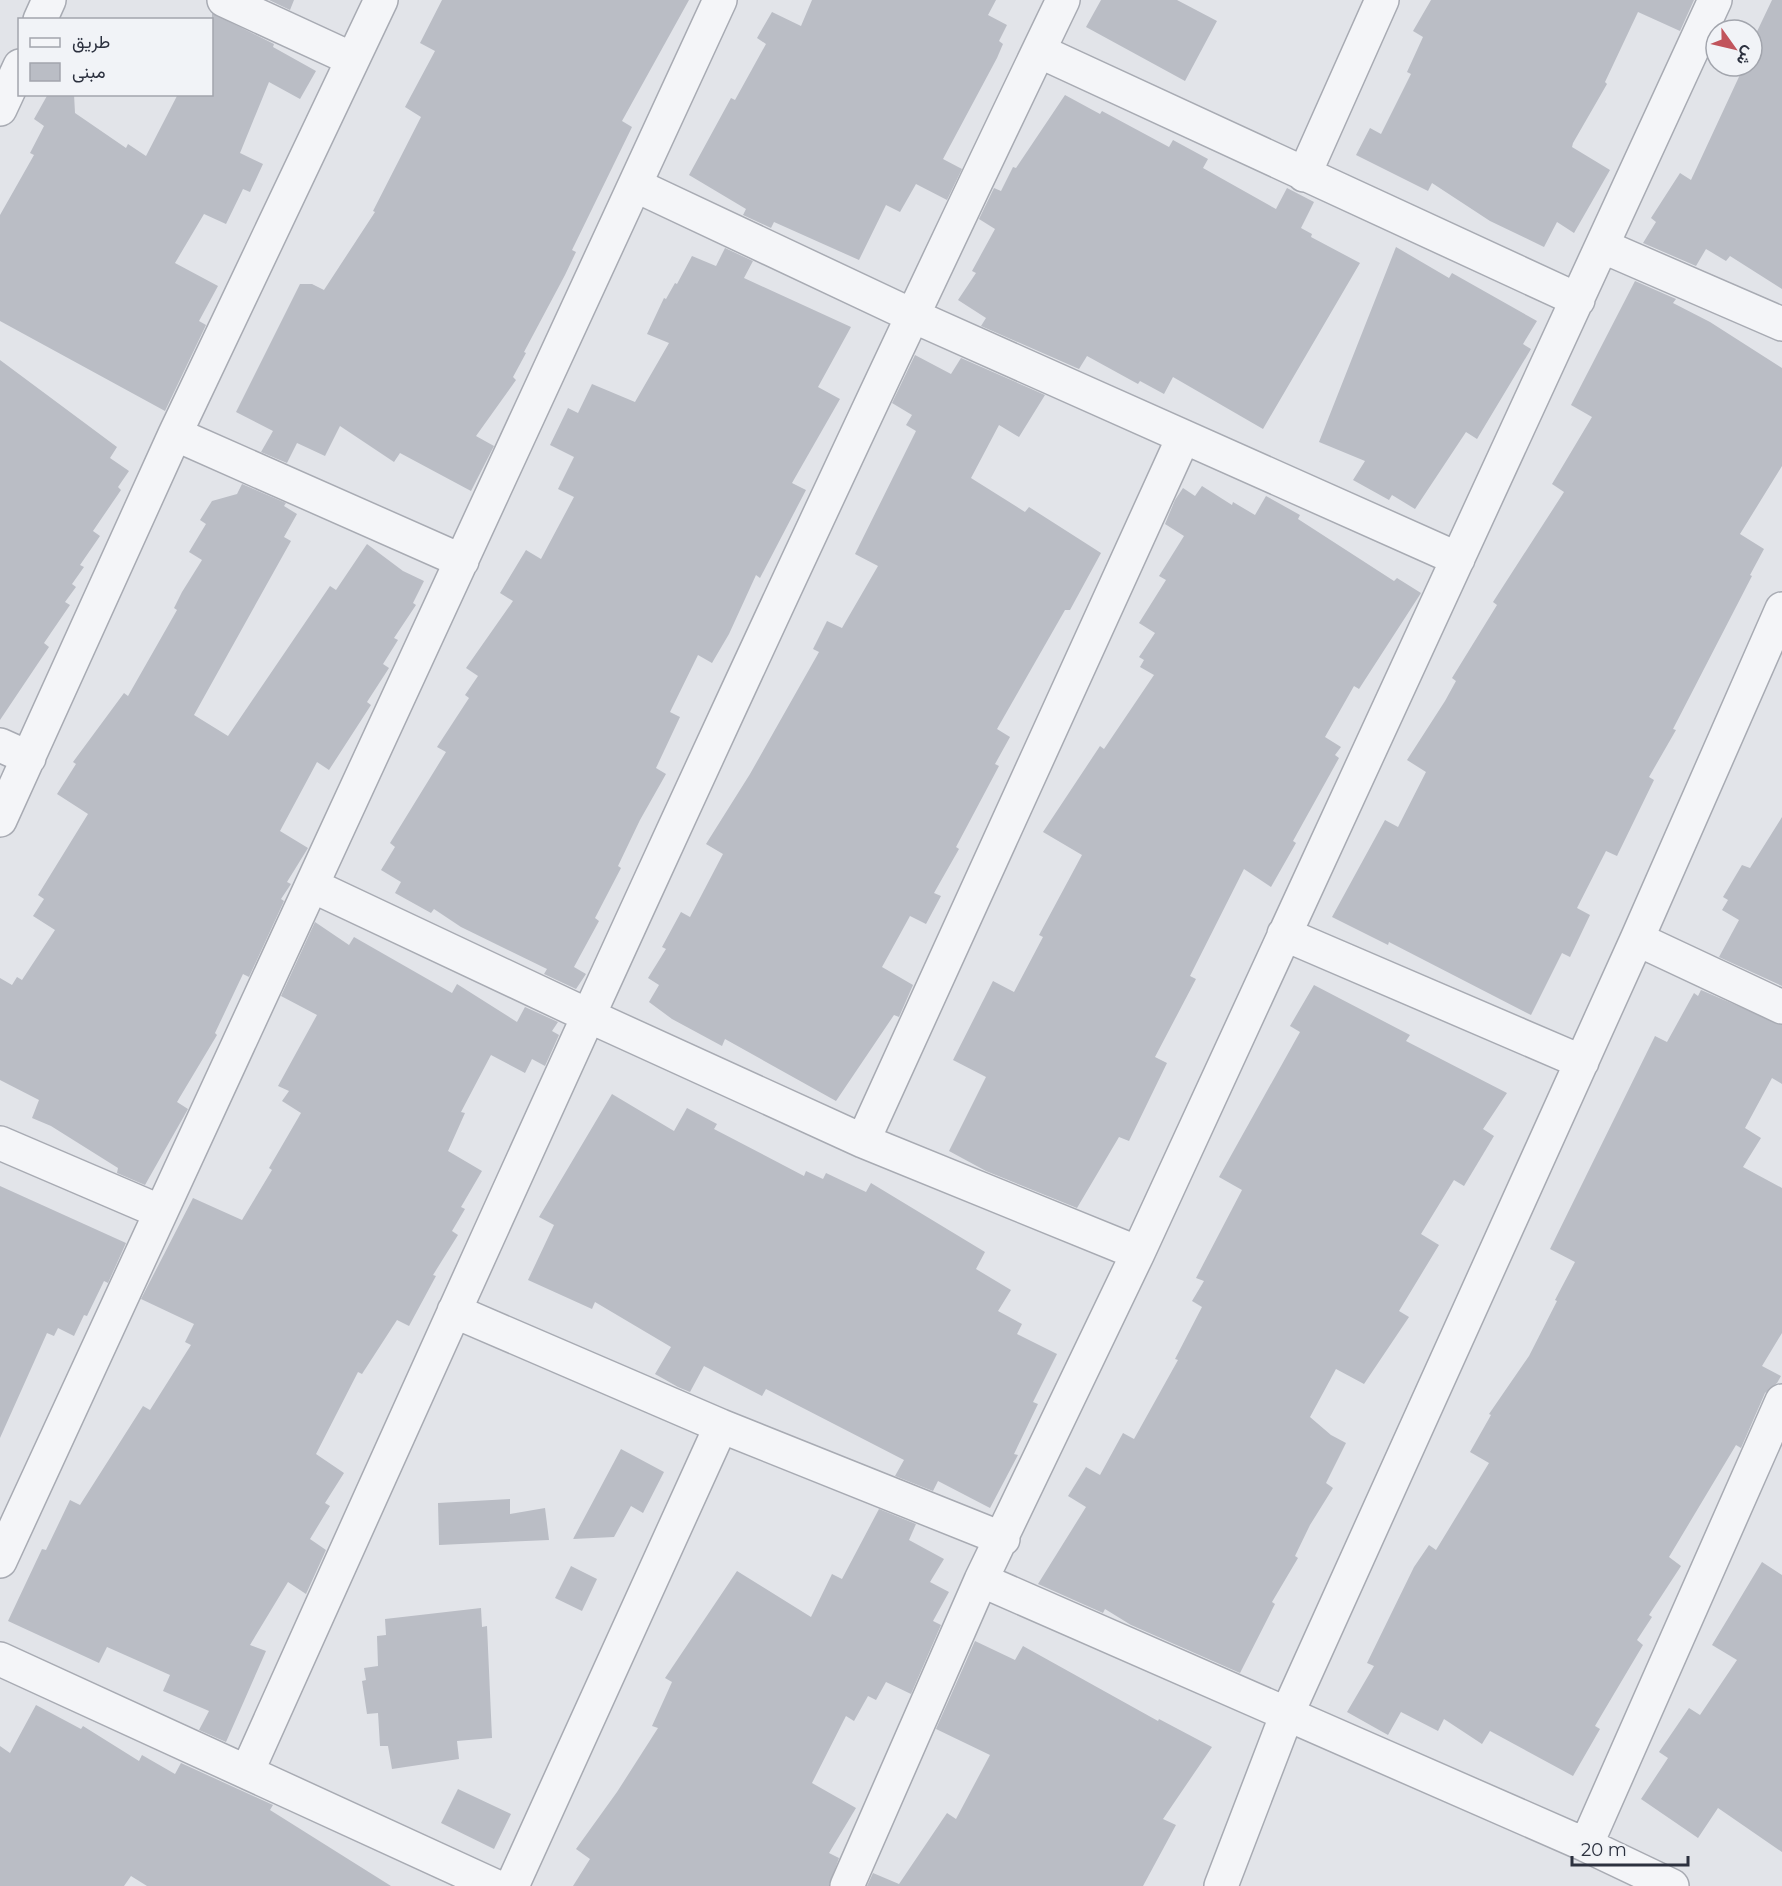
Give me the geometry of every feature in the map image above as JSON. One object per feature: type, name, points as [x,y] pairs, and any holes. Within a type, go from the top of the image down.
[{"type":"street","points":[[41,18],[49,0]]},
{"type":"street","points":[[224,0],[352,59]]},
{"type":"street","points":[[0,820],[14,751],[175,434],[381,0]]},
{"type":"street","points":[[0,1561],[314,886],[720,0]]},
{"type":"street","points":[[247,1772],[454,1311],[910,315],[1063,0]]},
{"type":"street","points":[[1304,175],[1382,0]]},
{"type":"street","points":[[847,1886],[981,1580],[1003,1539],[1138,1253],[1715,0]]},
{"type":"street","points":[[1039,51],[1578,300]]},
{"type":"street","points":[[0,109],[18,70]]},
{"type":"street","points":[[635,185],[910,315],[1458,559]]},
{"type":"street","points":[[1602,246],[1782,324]]},
{"type":"street","points":[[175,434],[462,561]]},
{"type":"street","points":[[863,1141],[1183,438]]},
{"type":"street","points":[[1221,1886],[1287,1714],[1582,1062],[1782,609]]},
{"type":"street","points":[[314,886],[589,1016],[863,1141],[1138,1253]]},
{"type":"street","points":[[1284,934],[1582,1062]]},
{"type":"street","points":[[1637,939],[1782,1007]]},
{"type":"street","points":[[0,1143],[161,1212]]},
{"type":"street","points":[[454,1311],[721,1426],[1003,1539]]},
{"type":"street","points":[[1586,1845],[1782,1401]]},
{"type":"street","points":[[512,1886],[721,1426]]},
{"type":"street","points":[[981,1580],[1586,1845],[1672,1886]]},
{"type":"street","points":[[0,1659],[495,1886]]},
{"type":"building","points":[[269,0],[294,0],[290,10]]},
{"type":"building","points":[[442,0],[689,0],[622,121],[632,127],[572,250],[576,252],[565,275],[524,352],[526,353],[513,377],[516,380],[476,436],[494,446],[471,491],[400,453],[394,462],[340,426],[325,456],[297,443],[287,463],[261,452],[273,431],[236,412],[300,284],[312,284],[324,290],[375,212],[373,211],[421,117],[405,107],[435,51],[420,43]]},
{"type":"building","points":[[812,0],[996,0],[988,15],[1007,25],[999,41],[1003,44],[997,58],[943,159],[962,169],[947,200],[916,184],[900,212],[886,205],[859,260],[774,222],[771,228],[743,215],[746,209],[689,175],[731,98],[735,100],[766,44],[757,38],[772,12],[801,26]]},
{"type":"building","points":[[1101,0],[1177,0],[1217,21],[1185,81],[1086,27]]},
{"type":"building","points":[[1431,0],[1694,0],[1680,31],[1638,12],[1605,82],[1607,84],[1573,143],[1572,147],[1610,170],[1574,233],[1557,222],[1544,247],[1490,221],[1432,183],[1428,191],[1356,155],[1370,128],[1381,134],[1411,74],[1407,72],[1423,37],[1413,31]]},
{"type":"building","points":[[1772,0],[1782,0],[1782,289],[1730,256],[1726,261],[1706,249],[1696,266],[1643,243],[1656,222],[1651,218],[1680,173],[1691,180],[1738,78],[1764,78],[1763,18]]},
{"type":"building","points":[[212,13],[274,44],[273,47],[316,71],[300,99],[269,82],[240,153],[263,164],[250,192],[243,189],[226,224],[204,214],[175,263],[218,286],[199,321],[206,325],[165,411],[0,321],[0,215],[34,155],[30,153],[44,126],[34,119],[47,96],[74,96],[75,113],[126,148],[128,144],[146,156],[177,96],[213,96]]},
{"type":"building","points":[[1065,95],[1100,114],[1102,111],[1169,147],[1173,140],[1208,159],[1203,168],[1276,209],[1287,188],[1314,202],[1301,228],[1312,234],[1311,237],[1360,263],[1263,429],[1173,377],[1164,394],[1140,381],[1138,384],[1087,356],[1079,369],[981,326],[986,318],[958,300],[976,273],[972,271],[995,229],[979,219],[994,188],[1001,191],[1013,167],[1016,168]]},
{"type":"building","points":[[1396,247],[1449,278],[1452,273],[1537,321],[1523,344],[1531,349],[1477,439],[1466,432],[1415,509],[1392,495],[1389,500],[1353,480],[1365,461],[1319,442]]},
{"type":"building","points":[[725,248],[753,261],[744,278],[851,327],[818,387],[840,399],[792,483],[806,490],[760,578],[756,575],[729,634],[712,663],[698,655],[670,712],[680,717],[656,768],[666,774],[618,866],[621,868],[595,918],[599,921],[574,967],[586,974],[576,989],[544,974],[547,969],[461,927],[434,909],[431,913],[395,893],[401,882],[381,870],[395,847],[390,843],[446,752],[437,747],[469,698],[465,695],[478,676],[466,668],[513,601],[500,593],[526,550],[541,559],[574,497],[558,489],[574,457],[550,445],[568,408],[578,413],[592,384],[635,402],[669,343],[647,334],[664,298],[666,299],[675,283],[677,284],[692,256],[716,266]]},
{"type":"building","points":[[1635,281],[1676,299],[1673,303],[1710,322],[1782,368],[1782,466],[1740,534],[1764,549],[1750,575],[1752,576],[1673,729],[1676,730],[1649,777],[1654,780],[1617,856],[1606,851],[1577,908],[1590,915],[1570,957],[1562,953],[1531,1015],[1389,942],[1388,945],[1332,917],[1385,820],[1398,827],[1426,772],[1407,760],[1456,681],[1452,678],[1497,605],[1493,602],[1564,492],[1552,484],[1592,417],[1571,405]]},
{"type":"building","points":[[915,355],[951,374],[961,358],[1045,395],[1019,437],[999,425],[971,478],[1025,512],[1029,507],[1101,553],[1070,610],[1065,610],[997,729],[1010,737],[995,764],[999,766],[956,847],[959,849],[934,893],[941,896],[926,924],[910,916],[882,967],[913,985],[899,1017],[894,1015],[836,1101],[725,1039],[722,1046],[672,1019],[649,1002],[659,985],[648,978],[666,949],[662,947],[681,912],[690,917],[723,854],[706,844],[750,774],[819,652],[813,649],[827,621],[842,628],[878,566],[855,554],[916,431],[906,425],[912,415],[892,403]]},
{"type":"building","points":[[0,360],[117,447],[110,458],[129,471],[118,487],[121,490],[93,531],[100,536],[80,565],[84,567],[72,584],[76,587],[65,602],[70,605],[44,643],[49,647],[0,720]]},
{"type":"building","points":[[242,484],[286,503],[284,506],[297,514],[284,537],[291,541],[194,715],[228,736],[330,586],[336,590],[367,544],[403,571],[424,581],[413,603],[416,605],[394,638],[398,640],[383,664],[389,668],[367,702],[371,705],[329,770],[317,762],[280,831],[308,848],[287,882],[291,884],[281,899],[284,901],[249,977],[243,974],[215,1033],[217,1035],[177,1102],[188,1109],[145,1185],[117,1173],[118,1168],[51,1126],[32,1118],[39,1100],[0,1080],[0,978],[12,985],[17,977],[22,980],[55,930],[33,916],[44,899],[38,895],[88,814],[57,794],[76,764],[73,762],[124,693],[128,696],[177,610],[174,608],[182,592],[202,560],[189,552],[206,524],[200,520],[212,501],[237,494]]},
{"type":"building","points":[[1202,486],[1232,505],[1233,502],[1255,515],[1266,496],[1300,515],[1298,519],[1394,581],[1397,578],[1421,593],[1359,689],[1354,686],[1325,737],[1341,747],[1335,755],[1339,758],[1293,841],[1296,843],[1271,887],[1244,869],[1190,976],[1196,979],[1155,1057],[1167,1063],[1129,1141],[1119,1137],[1077,1208],[986,1171],[949,1151],[986,1077],[953,1060],[993,981],[1014,992],[1043,937],[1039,935],[1082,855],[1043,832],[1100,746],[1104,749],[1154,675],[1140,667],[1144,660],[1139,657],[1155,633],[1139,623],[1166,580],[1159,576],[1184,536],[1165,524],[1175,500],[1183,488],[1195,496]]},
{"type":"building","points":[[1782,817],[1782,986],[1719,957],[1739,920],[1722,910],[1728,900],[1723,897],[1742,865],[1750,868]]},
{"type":"building","points":[[315,922],[349,945],[354,937],[452,993],[457,984],[517,1022],[525,1007],[558,1022],[552,1031],[559,1035],[545,1066],[532,1059],[525,1073],[491,1055],[461,1112],[465,1113],[448,1151],[482,1171],[461,1207],[465,1209],[452,1231],[458,1235],[433,1275],[436,1276],[409,1326],[397,1320],[362,1374],[358,1372],[316,1454],[344,1473],[325,1503],[330,1506],[310,1539],[326,1550],[306,1594],[288,1582],[250,1645],[266,1651],[226,1742],[199,1730],[209,1711],[163,1691],[170,1675],[107,1647],[99,1663],[8,1621],[42,1549],[46,1550],[70,1500],[80,1505],[143,1406],[150,1410],[191,1345],[185,1342],[194,1324],[141,1299],[193,1198],[242,1220],[272,1170],[269,1168],[301,1113],[282,1101],[289,1091],[278,1086],[317,1015],[281,996]]},
{"type":"building","points":[[1314,985],[1410,1035],[1406,1041],[1507,1093],[1483,1129],[1494,1136],[1464,1186],[1454,1180],[1421,1234],[1439,1245],[1399,1311],[1409,1317],[1364,1384],[1336,1369],[1310,1417],[1331,1435],[1346,1443],[1326,1483],[1333,1488],[1310,1525],[1295,1556],[1298,1558],[1272,1602],[1275,1604],[1240,1673],[1131,1625],[1105,1609],[1103,1613],[1038,1584],[1086,1507],[1068,1496],[1086,1467],[1100,1475],[1123,1433],[1134,1439],[1178,1360],[1175,1359],[1202,1307],[1192,1301],[1204,1281],[1196,1278],[1242,1190],[1219,1177],[1300,1032],[1290,1026]]},
{"type":"building","points":[[1701,990],[1782,1025],[1782,1084],[1772,1078],[1745,1128],[1761,1138],[1743,1167],[1782,1188],[1782,1333],[1762,1366],[1781,1376],[1777,1383],[1765,1393],[1741,1448],[1736,1445],[1669,1557],[1681,1566],[1649,1615],[1652,1617],[1637,1640],[1643,1645],[1595,1726],[1600,1729],[1573,1776],[1490,1731],[1482,1744],[1444,1719],[1438,1731],[1401,1712],[1388,1735],[1347,1712],[1374,1666],[1367,1663],[1414,1567],[1429,1545],[1436,1550],[1489,1463],[1470,1452],[1491,1415],[1489,1414],[1529,1356],[1575,1262],[1550,1249],[1655,1036],[1667,1042],[1694,993],[1698,996]]},
{"type":"building","points":[[612,1094],[674,1131],[687,1108],[717,1124],[714,1129],[804,1176],[806,1171],[823,1179],[826,1173],[866,1192],[871,1183],[985,1252],[976,1269],[1011,1290],[998,1311],[1022,1324],[1017,1334],[1057,1354],[1033,1402],[1038,1404],[1014,1454],[1018,1455],[990,1508],[938,1481],[933,1491],[895,1476],[904,1460],[766,1389],[762,1396],[704,1366],[690,1392],[678,1387],[655,1374],[671,1347],[595,1302],[592,1309],[528,1280],[554,1225],[539,1217]]},
{"type":"building","points":[[0,1186],[126,1243],[108,1283],[104,1281],[87,1316],[84,1315],[74,1336],[58,1328],[54,1336],[47,1333],[0,1438]]},
{"type":"building","points":[[621,1449],[664,1472],[643,1513],[631,1506],[614,1537],[573,1539]]},
{"type":"building","points":[[510,1499],[510,1514],[545,1508],[549,1540],[439,1545],[438,1503]]},
{"type":"building","points":[[879,1509],[916,1524],[909,1540],[944,1559],[930,1582],[949,1592],[933,1621],[941,1625],[911,1694],[886,1682],[876,1700],[868,1696],[854,1721],[846,1716],[812,1783],[856,1808],[829,1853],[839,1858],[829,1886],[573,1886],[590,1859],[576,1849],[617,1792],[658,1728],[652,1726],[672,1682],[665,1678],[737,1571],[811,1617],[832,1574],[842,1579]]},
{"type":"building","points":[[1762,1562],[1782,1575],[1782,1852],[1718,1808],[1698,1838],[1641,1799],[1668,1758],[1659,1752],[1689,1708],[1700,1715],[1737,1660],[1712,1645]]},
{"type":"building","points":[[571,1566],[597,1579],[582,1611],[555,1598]]},
{"type":"building","points":[[481,1608],[482,1627],[487,1626],[492,1738],[457,1741],[459,1759],[392,1769],[388,1746],[380,1746],[378,1713],[367,1714],[362,1681],[366,1680],[364,1668],[378,1666],[377,1636],[386,1635],[385,1619]]},
{"type":"building","points":[[975,1641],[1015,1660],[1023,1646],[1158,1721],[1159,1719],[1212,1747],[1163,1819],[1176,1825],[1143,1886],[867,1886],[873,1873],[899,1884],[947,1813],[956,1819],[990,1755],[936,1729]]},
{"type":"building","points":[[36,1705],[81,1729],[83,1726],[139,1761],[142,1755],[175,1774],[181,1763],[273,1805],[270,1810],[391,1886],[147,1886],[131,1876],[124,1886],[0,1886],[0,1746],[10,1753]]},
{"type":"building","points":[[458,1789],[511,1814],[494,1849],[441,1823]]}]
